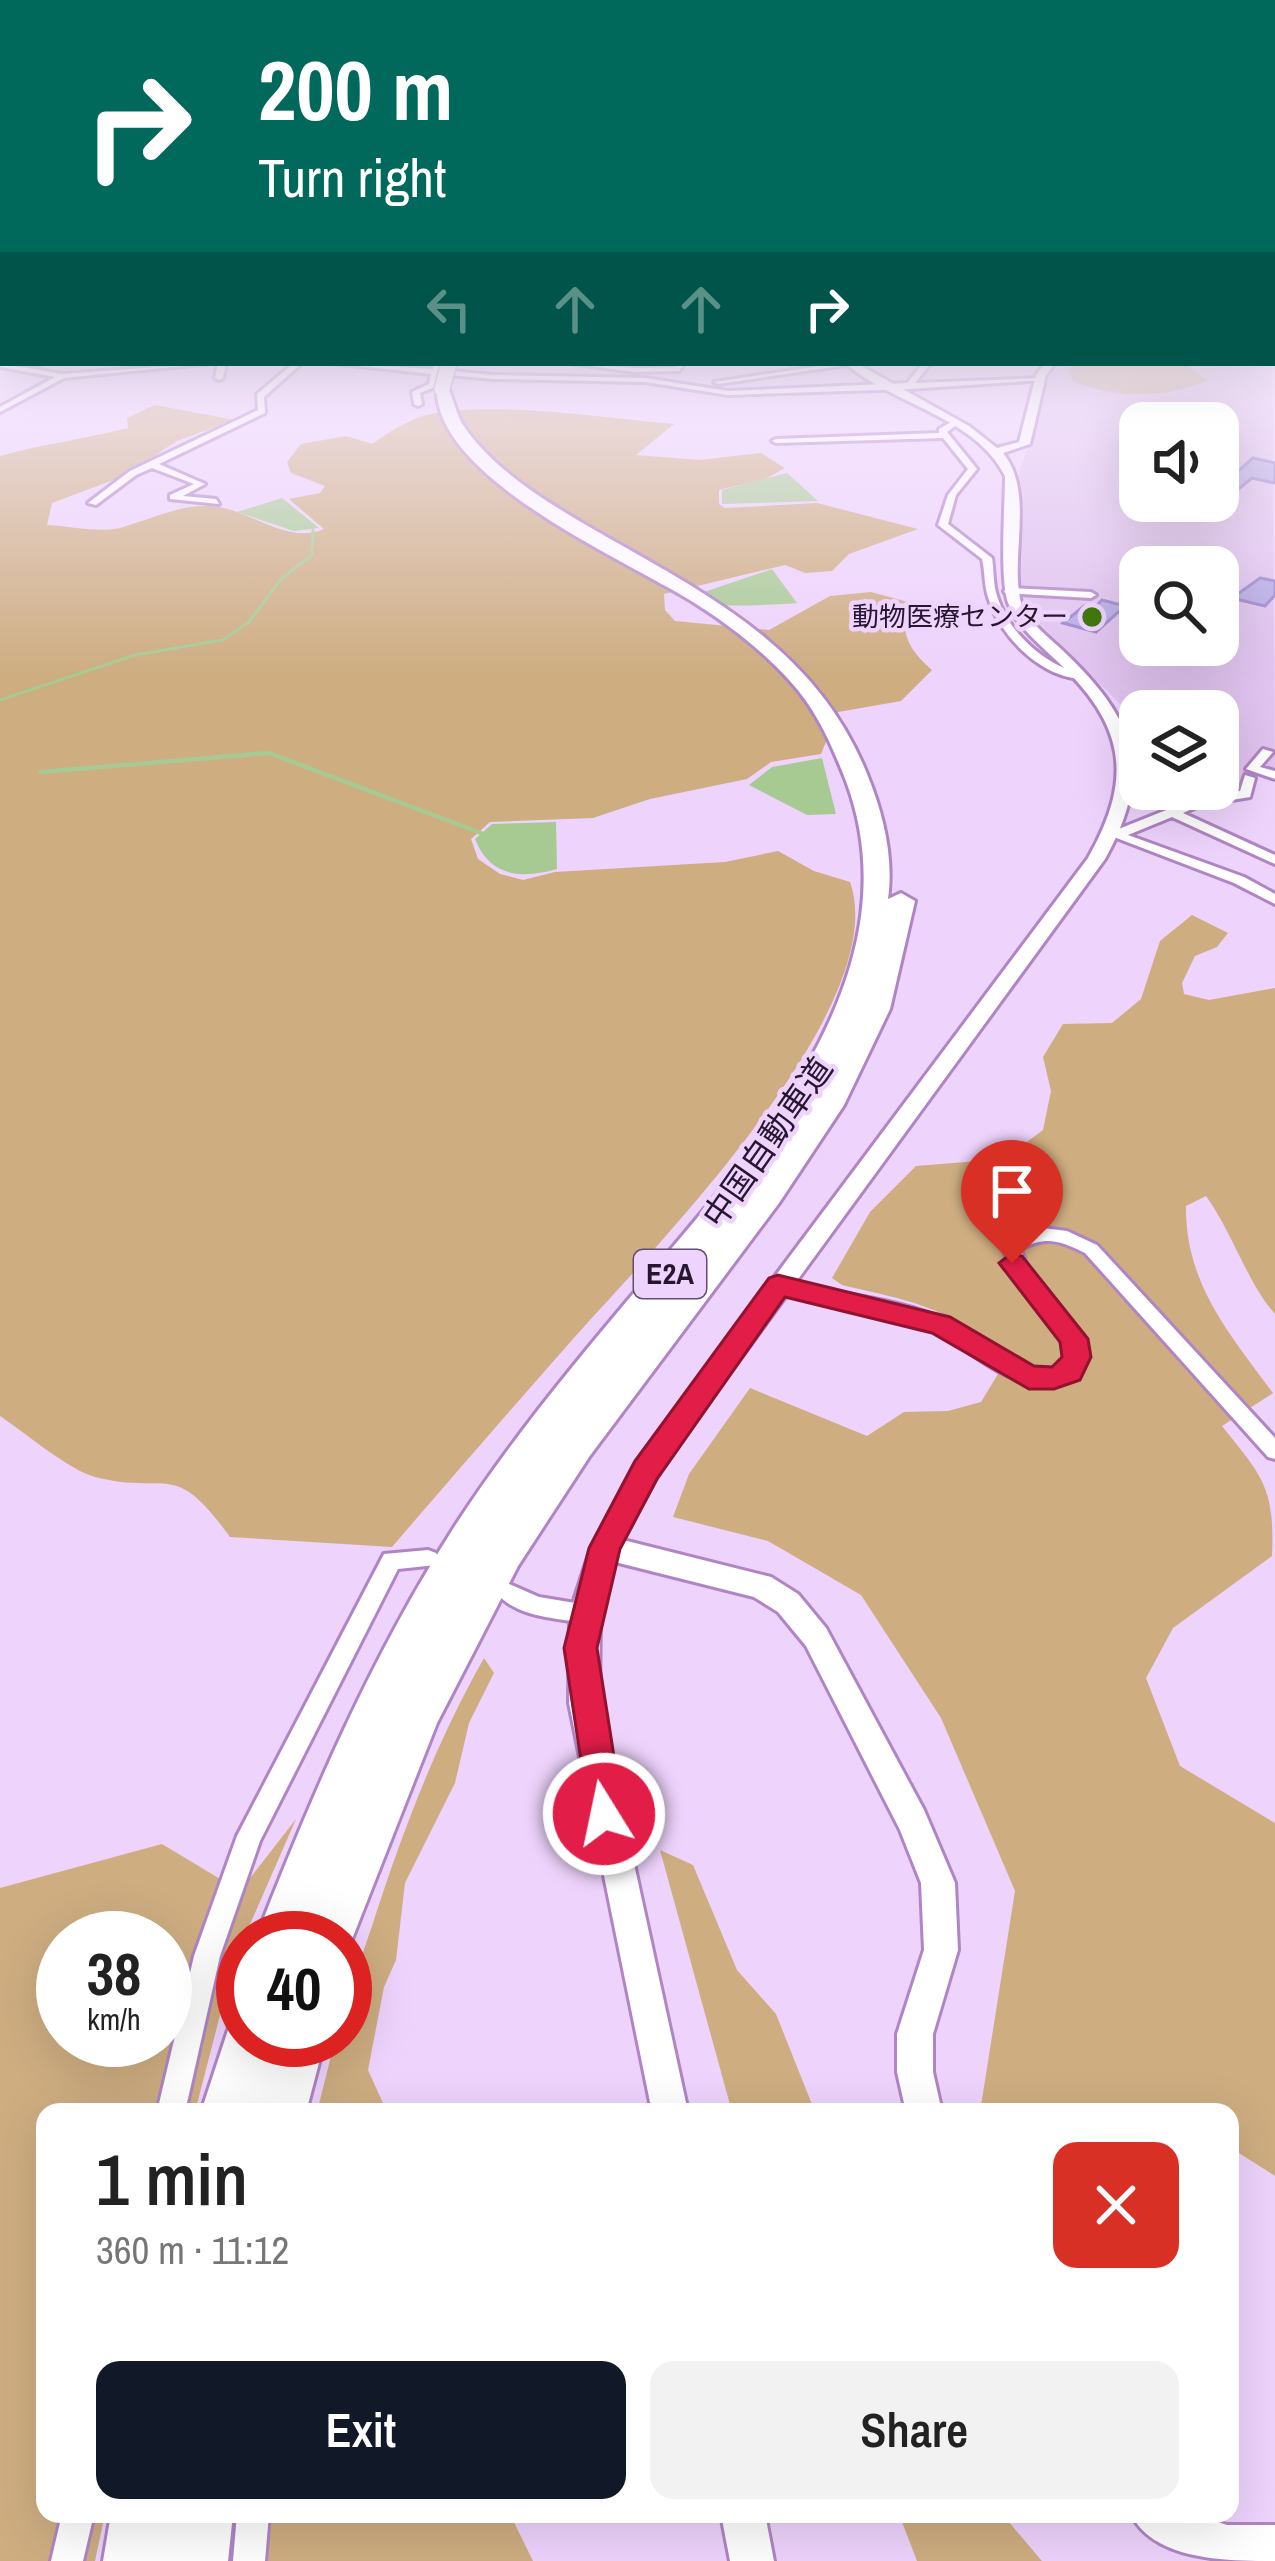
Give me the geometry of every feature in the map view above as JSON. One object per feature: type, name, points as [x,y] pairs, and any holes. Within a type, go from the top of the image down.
[{"type":"highway","name":"中国自動車道","points":[[340,1911],[403,1748],[475,1598],[598,1414],[773,1190],[829,1110],[859,1054],[890,971],[902,892],[900,853],[884,783],[834,694],[734,612],[485,463],[461,435]]},
{"type":"highway","name":"中国自動車道","points":[[293,1911],[318,1840],[384,1693],[502,1490],[782,1133],[835,1045],[853,1003],[877,890],[877,853],[860,779],[811,692],[734,612]]},
{"type":"highway","points":[[232,2103],[242,2067]]},
{"type":"highway","points":[[280,2103],[290,2067]]},
{"type":"highway","points":[[136,2561],[142,2523]]},
{"type":"highway","points":[[194,2561],[200,2523]]},
{"type":"street","points":[[93,503],[150,464],[216,435]]},
{"type":"street","points":[[776,441],[944,435],[974,470],[952,495],[944,526],[987,558],[991,593],[999,611],[1052,670],[1082,677]]},
{"type":"street","points":[[668,2103],[584,1703],[585,1613],[605,1548],[646,1470],[778,1285],[1115,834],[1129,782],[1114,720],[1082,677],[1027,623],[1010,591],[1011,476],[997,451],[971,435]]},
{"type":"street","points":[[997,451],[1024,443],[1026,435]]},
{"type":"street","points":[[150,464],[201,484],[173,497],[216,502]]},
{"type":"street","points":[[1010,591],[1091,595]]},
{"type":"street","points":[[1114,720],[1119,722]]},
{"type":"street","points":[[1267,752],[1252,769],[1275,775]]},
{"type":"street","points":[[1239,798],[1246,794],[1249,778]]},
{"type":"street","points":[[1115,834],[1178,810]]},
{"type":"street","points":[[1174,813],[1275,860]]},
{"type":"street","points":[[1115,834],[1239,880],[1275,900]]},
{"type":"street","points":[[778,1285],[940,1324],[1002,1366],[1029,1377],[1054,1378],[1070,1372],[1076,1357],[1074,1339],[1012,1263],[1012,1246],[1046,1231],[1066,1235],[1091,1250],[1275,1450]]},
{"type":"street","points":[[605,1548],[761,1586],[788,1604],[816,1637],[913,1821],[938,1883],[941,1950],[915,2034],[915,2072],[922,2103]]},
{"type":"street","points":[[172,2103],[208,1955],[249,1836],[392,1560],[428,1559]]},
{"type":"street","points":[[507,1592],[536,1606],[585,1613]]},
{"type":"street","points":[[67,2561],[76,2523]]},
{"type":"street","points":[[249,2561],[252,2523]]},
{"type":"street","points":[[745,2523],[752,2561]]},
{"type":"street","points":[[1169,2523],[1200,2541],[1247,2551],[1275,2547]]},
{"type":"shaded area","points":[[98,435],[195,435],[124,476],[52,503],[47,525],[112,529],[206,506],[232,510],[284,530],[311,533],[324,529],[289,499],[320,493],[325,486],[291,473],[287,462],[301,444],[346,436],[372,444],[387,435],[661,435],[636,455],[700,460],[761,453],[785,468],[765,479],[719,490],[719,504],[725,508],[817,503],[918,529],[849,554],[832,571],[805,573],[785,565],[664,594],[665,610],[675,621],[769,630],[830,596],[871,592],[908,602],[908,640],[932,670],[901,701],[838,712],[821,754],[771,762],[747,779],[650,799],[593,818],[490,822],[471,839],[478,859],[500,874],[523,880],[555,872],[725,862],[778,851],[814,871],[850,882],[854,934],[836,993],[802,1058],[757,1124],[707,1188],[392,1547],[230,1537],[211,1512],[182,1488],[84,1473],[0,1416],[0,456]]},
{"type":"shaded area","points":[[1031,435],[1119,435],[1119,522],[1239,522],[1239,435],[1273,435],[1275,773],[1247,765],[1239,783],[1239,690],[1119,690],[1119,703],[1034,618],[1017,583],[1015,489]]},
{"type":"shaded area","points":[[787,473],[818,501],[722,504],[722,490]]},
{"type":"shaded area","points":[[282,498],[319,528],[294,531],[237,512]]},
{"type":"shaded area","points":[[772,569],[797,603],[692,602],[692,596]]},
{"type":"shaded area","points":[[822,758],[836,814],[807,815],[749,785],[772,767]]},
{"type":"shaded area","points":[[556,822],[557,869],[544,872],[519,874],[498,868],[475,839],[492,824]]},
{"type":"shaded area","points":[[1192,915],[1228,933],[1217,947],[1195,956],[1182,983],[1184,994],[1209,1000],[1275,988],[1275,1314],[1206,1196],[1186,1206],[1201,1283],[1226,1328],[1273,1393],[1222,1426],[1263,1484],[1271,1514],[1272,1556],[1173,1628],[1146,1678],[1180,1766],[1275,1823],[1275,2176],[1239,2153],[1239,2103],[981,2103],[1015,1891],[941,1718],[861,1595],[768,1541],[673,1517],[689,1474],[750,1388],[867,1436],[904,1412],[948,1411],[981,1402],[1001,1369],[971,1332],[933,1310],[842,1285],[832,1278],[870,1212],[916,1166],[1004,1159],[1043,1130],[1051,1091],[1043,1057],[1063,1024],[1112,1023],[1141,999],[1160,941]]},
{"type":"shaded area","points":[[484,1658],[494,1673],[469,1723],[455,1783],[405,1883],[396,1960],[384,1987],[372,2049],[372,1927],[436,1755]]},
{"type":"shaded area","points":[[296,1819],[256,1911],[216,1911],[216,2031],[197,2103],[36,2103],[36,2523],[103,2523],[95,2561],[0,2561],[0,1888],[162,1844],[240,1891]]},
{"type":"shaded area","points":[[660,1850],[693,1865],[737,1970],[776,2014],[811,2103],[730,2103]]},
{"type":"shaded area","points":[[328,2067],[369,2067],[383,2103],[319,2103]]},
{"type":"shaded area","points":[[269,2523],[514,2523],[533,2561],[262,2561]]},
{"type":"shaded area","points":[[902,2523],[1010,2523],[1042,2561],[917,2561]]},
{"type":"building","points":[[1253,458],[1275,463],[1275,483],[1252,478],[1239,489],[1239,470]]},
{"type":"building","points":[[1260,578],[1275,581],[1275,595],[1265,606],[1239,600],[1239,593]]},
{"type":"building","name":"動物医療センター","points":[[1102,600],[1119,604],[1119,611],[1096,632],[1063,623],[1084,606],[1093,609]]},
{"type":"waterway","points":[[0,700],[135,655],[223,640],[249,622],[281,579],[312,555],[313,530]]},
{"type":"waterway","points":[[41,772],[269,753],[481,833]]},
{"type":"place","name":"動物医療センター","points":[[1092,617]]},
{"type":"route","points":[[604,1814],[584,1703],[580,1648],[585,1613],[605,1548],[646,1470],[778,1285],[798,1294],[900,1311],[940,1324],[1002,1366],[1029,1377],[1054,1378],[1070,1372],[1076,1357],[1074,1339],[1012,1263]]}]
